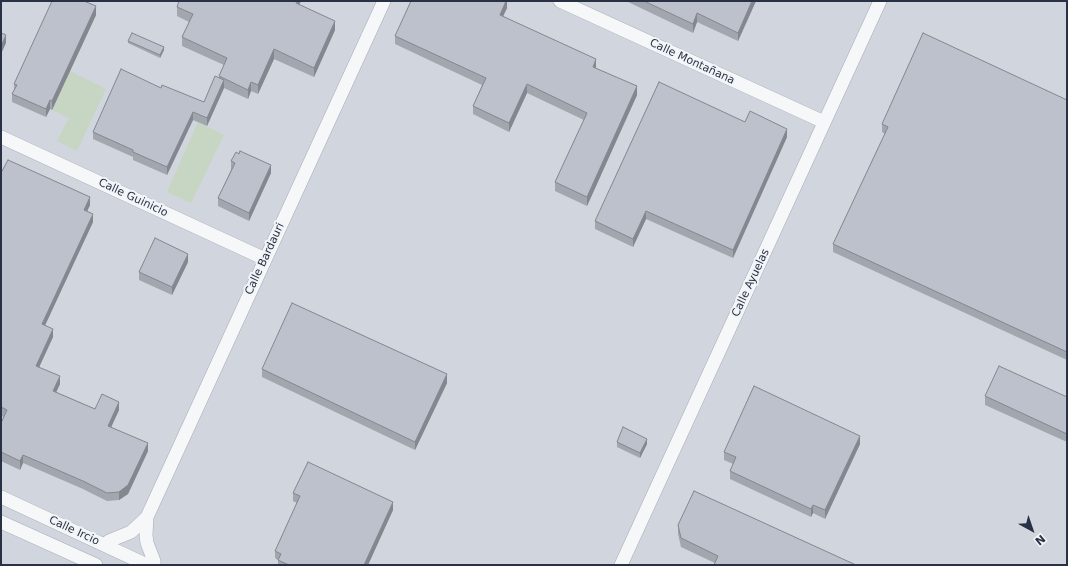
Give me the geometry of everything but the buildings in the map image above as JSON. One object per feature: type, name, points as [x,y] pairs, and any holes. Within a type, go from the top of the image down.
[{"type":"street","name":"Calle Bardauri","points":[[154,565],[147,543],[147,517],[384,1]]},
{"type":"street","name":"Calle Montañana","points":[[560,1],[824,122]]},
{"type":"street","name":"Calle Ayuelas","points":[[621,565],[880,1]]},
{"type":"street","name":"Calle Guinicio","points":[[1,138],[265,260]]},
{"type":"street","name":"Calle Ircio","points":[[1,498],[146,565]]},
{"type":"street","name":"Calle Bardauri","points":[[104,545],[109,541],[131,532],[147,517]]},
{"type":"street","name":"Calle Ircio","points":[[1,522],[95,565]]},
{"type":"shaded area","points":[[1,1],[1067,1],[1067,565],[1,565]]},
{"type":"green space","points":[[70,71],[106,89],[77,151],[57,141],[69,118],[52,110]]},
{"type":"green space","points":[[198,122],[224,135],[191,203],[167,192]]}]
